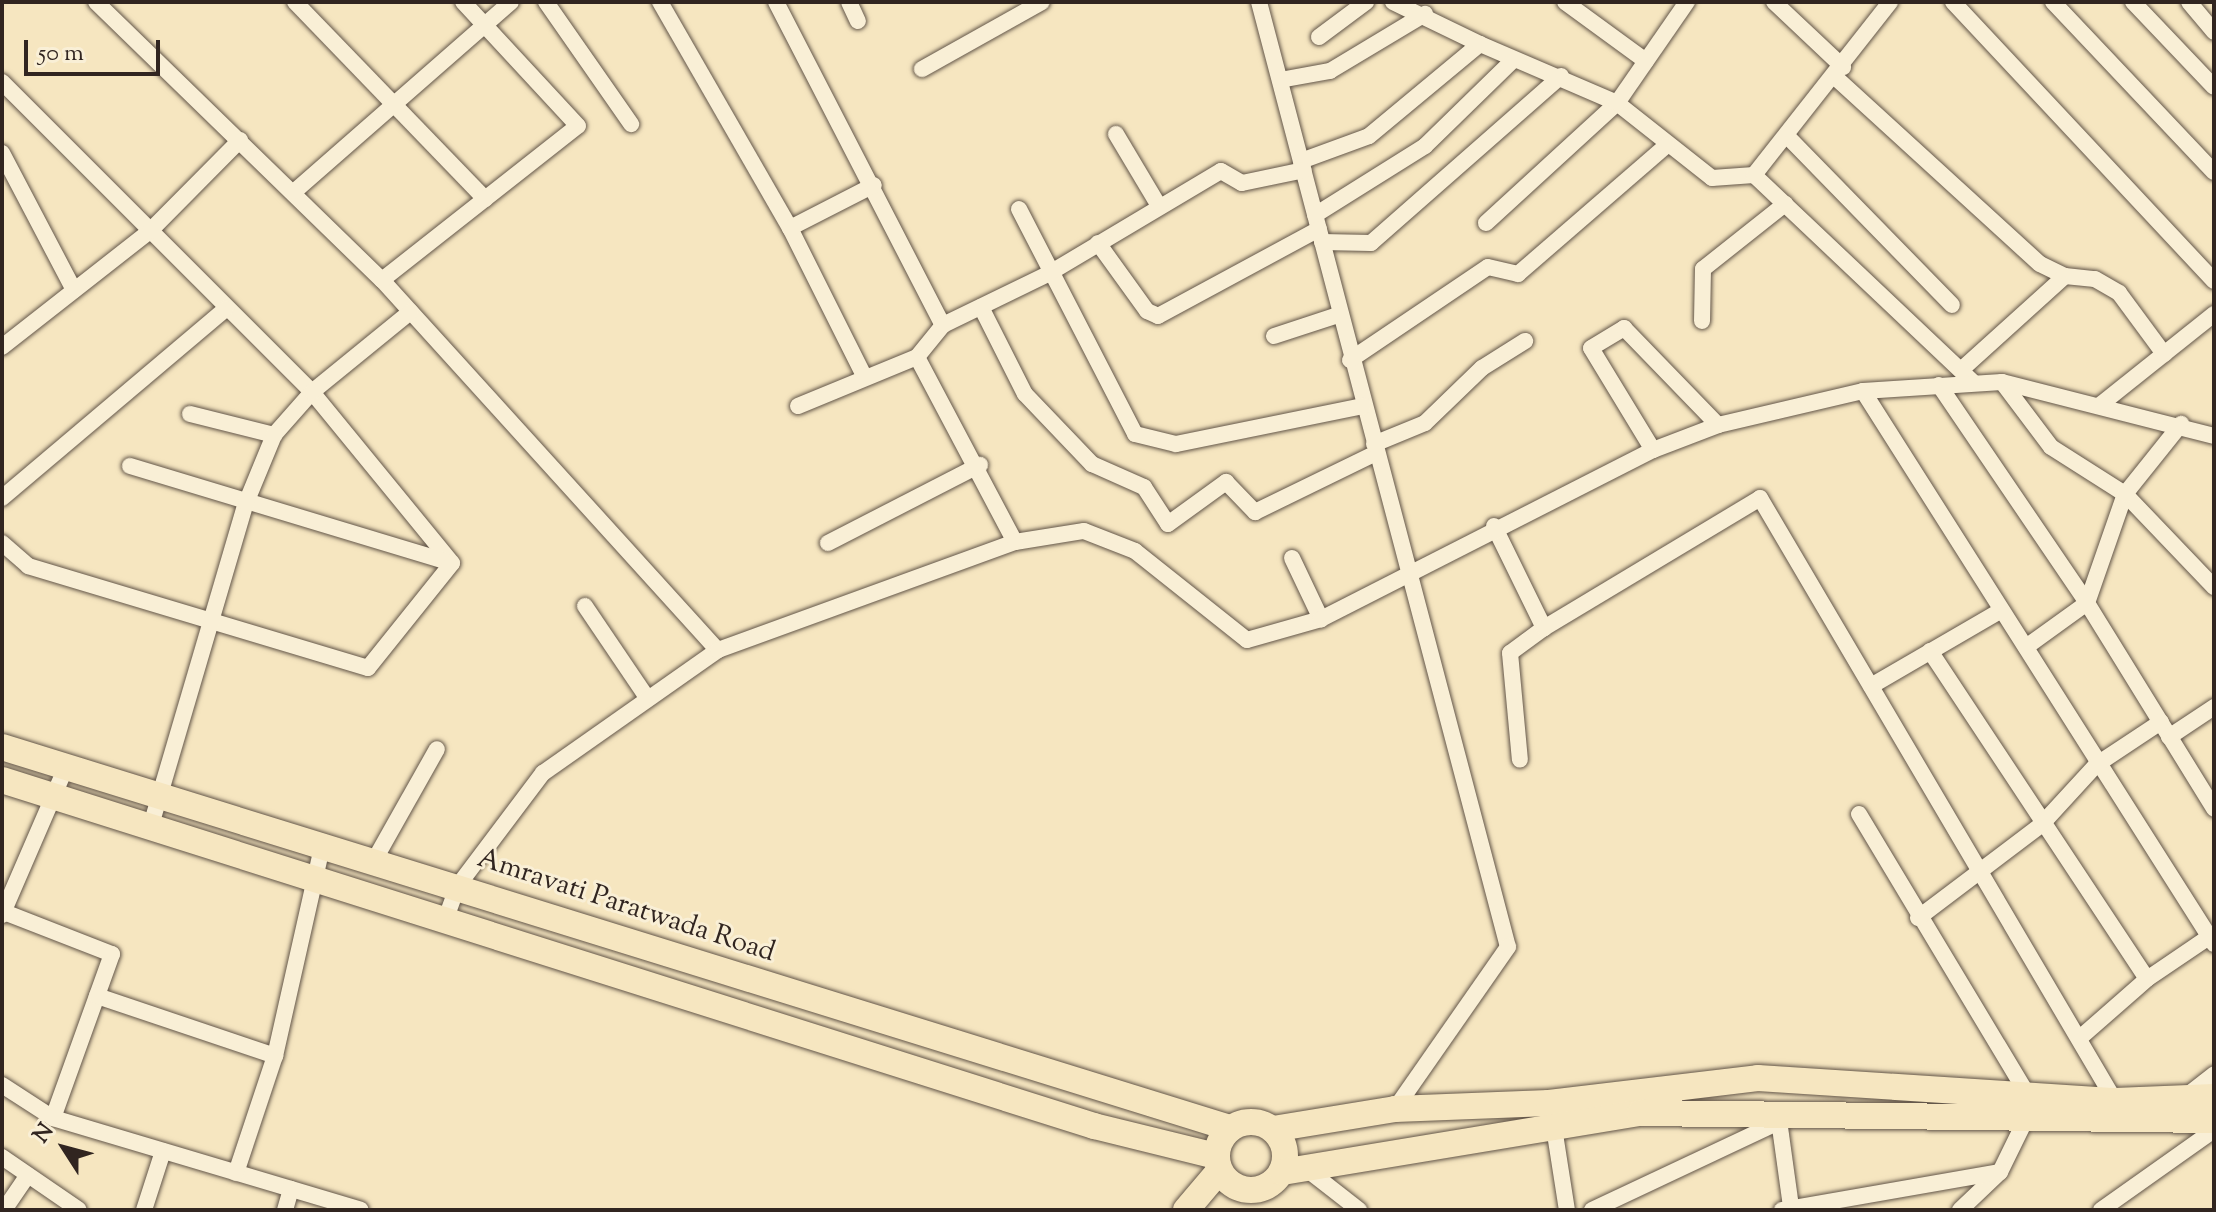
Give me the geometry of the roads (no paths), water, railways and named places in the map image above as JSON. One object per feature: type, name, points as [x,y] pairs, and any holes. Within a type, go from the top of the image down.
[{"type":"main road","name":"Amravati Paratwada Road","points":[[2,747],[375,859],[1230,1128]]},
{"type":"main road","points":[[2,780],[1217,1163],[1242,1190],[1258,1190]]},
{"type":"main road","points":[[1236,1210],[1258,1190],[1292,1169],[1551,1114],[1758,1078],[2027,1108],[2214,1120]]},
{"type":"main road","points":[[1273,1129],[1395,1109],[1779,1116],[2027,1108],[2214,1097]]},
{"type":"main road","points":[[1186,1210],[1217,1163],[1230,1128],[1259,1122],[1273,1129],[1283,1142],[1292,1169]]},
{"type":"street","points":[[96,2],[295,191],[382,280],[718,650]]},
{"type":"street","points":[[295,2],[485,199]]},
{"type":"street","points":[[382,280],[578,126],[463,2]]},
{"type":"street","points":[[295,191],[487,28],[511,2]]},
{"type":"street","points":[[546,2],[631,124]]},
{"type":"street","points":[[660,2],[790,228],[864,376]]},
{"type":"street","points":[[776,2],[874,185],[943,325]]},
{"type":"street","points":[[849,2],[858,21]]},
{"type":"street","points":[[922,69],[1042,2]]},
{"type":"street","points":[[1259,2],[1319,229],[1338,315],[1412,573],[1508,947],[1395,1109]]},
{"type":"street","points":[[1319,37],[1366,2]]},
{"type":"street","points":[[1393,2],[1425,14],[1511,62],[1561,76],[1617,103],[1666,146],[1712,178],[1754,175],[1839,72],[1890,2]]},
{"type":"street","points":[[1565,2],[1646,61]]},
{"type":"street","points":[[1774,2],[1839,72],[2040,264],[2065,276],[2095,279],[2119,293],[2164,354]]},
{"type":"street","points":[[2053,2],[2214,172]]},
{"type":"street","points":[[2133,2],[2214,87]]},
{"type":"street","points":[[2189,2],[2214,32]]},
{"type":"street","points":[[1962,4],[2214,281]]},
{"type":"street","points":[[1486,223],[1617,103],[1679,5]]},
{"type":"street","points":[[1280,80],[1330,71],[1425,14]]},
{"type":"street","points":[[798,406],[864,376],[917,357],[943,325],[1048,274],[1221,171],[1242,183],[1302,166],[1369,136],[1480,44]]},
{"type":"street","points":[[1098,243],[1147,311],[1158,316],[1319,229],[1425,146],[1511,62]]},
{"type":"street","points":[[1319,229],[1371,243],[1561,76]]},
{"type":"street","points":[[2,82],[312,392],[452,563]]},
{"type":"street","points":[[1116,134],[1159,206]]},
{"type":"street","points":[[1787,136],[1952,305]]},
{"type":"street","points":[[2,347],[150,231],[240,140]]},
{"type":"street","points":[[1350,360],[1488,267],[1518,274],[1666,146]]},
{"type":"street","points":[[2,153],[74,290]]},
{"type":"street","points":[[1754,175],[1973,382]]},
{"type":"street","points":[[790,228],[874,185]]},
{"type":"street","points":[[1702,321],[1703,269],[1785,204]]},
{"type":"street","points":[[1019,209],[1048,274],[1135,434],[1176,444],[1363,406]]},
{"type":"street","points":[[1961,370],[2065,276]]},
{"type":"street","points":[[981,307],[1025,394],[1092,464],[1144,487],[1168,524],[1226,482],[1255,512],[1425,423],[1482,368],[1525,341]]},
{"type":"street","points":[[2,498],[226,309]]},
{"type":"street","points":[[151,825],[246,503],[274,435],[312,392],[410,312]]},
{"type":"street","points":[[2100,405],[2214,314]]},
{"type":"street","points":[[1274,336],[1338,315]]},
{"type":"street","points":[[1653,450],[1591,348],[1624,328],[1718,425]]},
{"type":"street","points":[[917,357],[980,465],[1015,542]]},
{"type":"street","points":[[2002,382],[2051,447],[2125,494],[2214,587]]},
{"type":"street","points":[[446,918],[457,887],[543,773],[718,650],[1015,542],[1084,531],[1135,551],[1247,640],[1321,619],[1412,573],[1494,526],[1653,450],[1718,425],[1863,391],[2002,382],[2181,424],[2214,436]]},
{"type":"street","points":[[1939,385],[2087,603],[2214,809]]},
{"type":"street","points":[[1863,391],[2000,611],[2026,647],[2096,765],[2212,941],[2147,979],[2082,1036]]},
{"type":"street","points":[[190,414],[274,435]]},
{"type":"street","points":[[2026,647],[2087,603],[2125,494],[2181,424]]},
{"type":"street","points":[[828,543],[980,465]]},
{"type":"street","points":[[130,466],[452,563]]},
{"type":"street","points":[[1520,760],[1510,653],[1544,628],[1760,498],[1980,874],[2082,1036],[2115,1101]]},
{"type":"street","points":[[1494,526],[1544,628]]},
{"type":"street","points":[[2,543],[28,566],[368,668],[452,563]]},
{"type":"street","points":[[1292,558],[1321,619]]},
{"type":"street","points":[[585,606],[648,699]]},
{"type":"street","points":[[1871,686],[2000,611]]},
{"type":"street","points":[[1930,651],[2041,825],[2147,979]]},
{"type":"street","points":[[1918,918],[2041,825],[2096,765],[2214,707]]},
{"type":"street","points":[[375,859],[437,749]]},
{"type":"street","points":[[53,1118],[112,954],[3,914],[67,765]]},
{"type":"street","points":[[1859,814],[2027,1108],[2000,1172],[1960,1210]]},
{"type":"street","points":[[236,1173],[275,1056],[323,843]]},
{"type":"street","points":[[97,996],[275,1056]]},
{"type":"street","points":[[2185,1097],[2214,1074]]},
{"type":"street","points":[[2,1085],[53,1118],[361,1210]]},
{"type":"street","points":[[1551,1114],[1567,1210]]},
{"type":"street","points":[[1592,1210],[1779,1116],[1786,1208],[2000,1172]]},
{"type":"street","points":[[2101,1210],[2214,1130]]},
{"type":"street","points":[[144,1210],[163,1151]]},
{"type":"street","points":[[2,1157],[79,1210]]},
{"type":"street","points":[[1292,1169],[1359,1210]]},
{"type":"street","points":[[4,1210],[28,1175]]},
{"type":"street","points":[[285,1210],[291,1189]]}]
